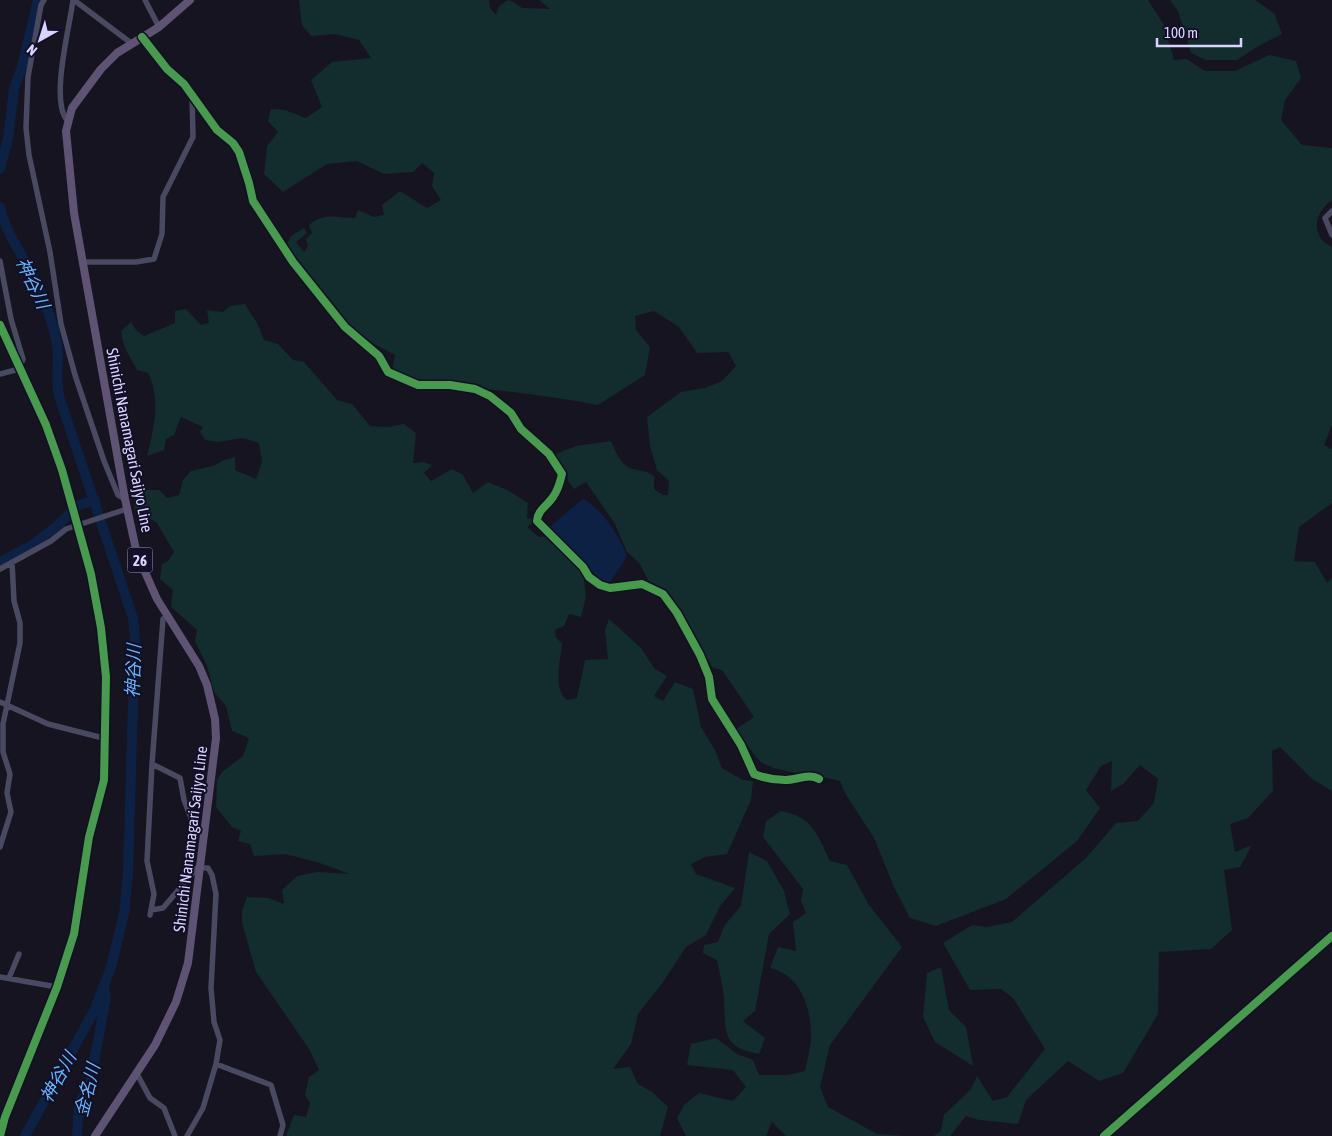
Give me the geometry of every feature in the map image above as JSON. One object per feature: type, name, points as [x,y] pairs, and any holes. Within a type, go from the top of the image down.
[{"type":"main road","name":"Shinichi Nanamagari Saijyo Line","points":[[95,1136],[155,1044],[176,1002],[188,963],[216,738],[215,719],[207,684],[199,666],[150,586],[123,511],[125,499],[83,262],[69,170],[66,131],[67,120],[81,94],[101,69],[117,53],[159,27],[190,0]]},
{"type":"street","points":[[44,0],[41,5],[28,77],[26,128],[28,155],[50,252],[61,324],[75,375],[104,461],[118,495],[125,499]]},
{"type":"street","points":[[67,120],[62,106],[61,85],[74,0],[131,43]]},
{"type":"street","points":[[145,0],[159,27]]},
{"type":"street","points":[[142,37],[167,69],[192,94],[218,130],[239,152],[250,183],[252,201],[282,248],[345,327],[369,345],[379,356],[388,372],[418,385],[450,385],[475,389],[490,396],[511,413],[522,429],[549,454],[562,474],[560,484],[552,498],[537,515],[537,521],[583,567],[589,577],[600,586],[610,588],[642,584],[663,594],[677,612],[700,655],[706,668],[712,699],[741,745],[754,774],[770,780],[786,780],[809,776],[820,779]]},
{"type":"street","points":[[83,262],[136,262],[154,259],[162,234],[162,197],[193,137],[192,94]]},
{"type":"street","points":[[1332,211],[1325,218],[1332,235]]},
{"type":"street","points":[[0,261],[11,319],[23,359],[18,369],[0,374]]},
{"type":"street","points":[[0,325],[18,369],[46,426],[78,525],[101,628],[106,677],[107,739],[104,780],[89,837],[74,934],[57,987],[2,1115],[0,1136]]},
{"type":"street","points":[[0,569],[51,541],[66,529],[123,511]]},
{"type":"street","points":[[0,847],[11,812],[7,794],[10,774],[3,752],[3,737],[20,643],[20,623],[14,601],[12,562]]},
{"type":"street","points":[[167,616],[163,619],[157,674],[147,861],[154,894],[150,912],[163,908],[201,867],[208,868],[212,875],[216,894],[211,988],[214,1022],[220,1040],[216,1064],[202,1108],[187,1136]]},
{"type":"street","points":[[0,702],[8,704],[48,724],[107,739]]},
{"type":"street","points":[[152,764],[180,778],[184,800],[196,830],[205,833]]},
{"type":"street","points":[[1107,1135],[1332,936]]},
{"type":"street","points":[[9,978],[19,954]]},
{"type":"street","points":[[0,976],[57,987]]},
{"type":"street","points":[[216,1064],[271,1085],[283,1125],[280,1136]]},
{"type":"street","points":[[136,1072],[150,1098],[164,1108],[175,1136]]},
{"type":"green space","points":[[299,0],[489,0],[490,8],[496,15],[499,6],[508,0],[522,8],[550,9],[539,0],[1148,0],[1164,25],[1174,60],[1187,59],[1205,71],[1235,71],[1269,55],[1296,61],[1301,78],[1285,100],[1281,120],[1302,145],[1332,148],[1332,200],[1320,213],[1317,229],[1322,240],[1332,247],[1332,425],[1324,445],[1332,449],[1332,503],[1299,527],[1294,561],[1315,562],[1327,583],[1332,578],[1332,791],[1312,779],[1280,747],[1272,751],[1273,791],[1248,818],[1230,824],[1235,852],[1252,845],[1240,867],[1224,870],[1232,930],[1211,949],[1159,952],[1158,1014],[1123,1073],[1099,1081],[1068,1061],[1026,1100],[1018,1124],[979,1120],[966,1116],[950,1136],[934,1136],[941,1131],[944,1115],[971,1089],[977,1076],[993,1101],[1007,1097],[1045,1049],[1013,998],[1001,989],[970,990],[943,943],[972,925],[987,927],[1012,922],[1086,858],[1116,823],[1138,821],[1154,803],[1158,779],[1140,765],[1123,784],[1111,791],[1112,761],[1101,766],[1086,790],[1100,808],[1077,841],[1006,899],[936,926],[910,918],[894,887],[874,838],[845,793],[840,781],[786,771],[767,765],[757,758],[736,729],[754,717],[722,670],[713,668],[665,593],[650,584],[640,564],[627,552],[615,524],[586,482],[574,489],[568,481],[567,472],[553,455],[576,446],[611,441],[618,456],[626,466],[654,476],[654,489],[663,495],[668,495],[669,481],[657,470],[650,446],[647,417],[681,392],[705,388],[722,381],[736,366],[728,352],[697,353],[679,327],[654,311],[635,316],[636,330],[650,347],[645,375],[598,405],[437,383],[392,371],[395,355],[359,336],[344,321],[291,256],[287,244],[291,236],[304,228],[307,233],[296,242],[304,252],[308,246],[306,239],[312,233],[309,225],[320,218],[355,218],[358,210],[374,217],[384,215],[382,205],[400,191],[427,208],[441,200],[432,186],[434,173],[422,163],[413,172],[384,174],[357,161],[327,164],[283,192],[264,174],[267,146],[278,132],[268,121],[271,109],[285,110],[306,118],[322,107],[311,80],[332,62],[371,58],[359,40],[335,34],[311,36],[302,25]]},
{"type":"green space","points":[[1170,0],[1255,0],[1274,13],[1282,34],[1237,60],[1206,60],[1191,53],[1178,11]]},
{"type":"green space","points":[[245,304],[257,323],[264,340],[278,344],[293,360],[304,362],[337,400],[352,404],[370,426],[388,427],[404,424],[416,433],[413,463],[423,462],[432,465],[424,473],[431,481],[452,469],[463,475],[473,493],[488,482],[507,490],[528,503],[527,518],[534,519],[534,522],[527,527],[539,537],[545,537],[583,572],[586,597],[581,617],[569,614],[564,626],[555,630],[556,638],[562,643],[558,673],[560,689],[562,695],[567,700],[577,698],[585,660],[608,659],[605,630],[609,619],[641,648],[654,668],[667,676],[654,696],[663,701],[675,682],[693,689],[701,727],[715,750],[722,768],[743,780],[753,781],[751,800],[727,854],[705,857],[691,864],[696,874],[735,888],[720,906],[706,935],[686,947],[663,982],[638,1014],[631,1044],[613,1069],[630,1067],[638,1084],[652,1092],[668,1107],[660,1136],[286,1136],[294,1115],[306,1117],[310,1103],[305,1095],[309,1077],[319,1070],[309,1049],[256,972],[242,923],[242,911],[247,897],[268,898],[284,904],[282,890],[297,876],[317,872],[350,874],[317,862],[285,854],[254,856],[250,844],[238,841],[241,831],[232,827],[216,807],[217,780],[222,772],[243,756],[249,738],[232,731],[226,706],[214,692],[207,666],[195,641],[197,630],[171,607],[173,590],[160,579],[162,564],[168,561],[174,552],[157,523],[135,509],[131,479],[141,477],[144,490],[159,490],[167,498],[179,495],[183,480],[191,471],[213,466],[235,457],[235,470],[256,479],[262,462],[259,443],[242,438],[218,442],[205,440],[200,432],[203,427],[181,417],[174,435],[166,439],[164,450],[147,456],[155,414],[152,383],[148,373],[137,370],[123,342],[121,331],[131,322],[136,330],[144,336],[175,323],[175,311],[186,309],[201,325],[209,323],[207,310],[223,312],[230,306]]},
{"type":"green space","points":[[781,811],[792,814],[807,822],[813,828],[830,861],[847,865],[869,905],[902,947],[830,1045],[820,1087],[828,1107],[877,1134],[905,1136],[786,1136],[772,1122],[766,1136],[686,1136],[677,1118],[684,1105],[699,1093],[733,1101],[746,1087],[733,1070],[687,1065],[691,1044],[716,1038],[737,1054],[753,1060],[759,1075],[788,1075],[805,1071],[811,1036],[811,1025],[806,1004],[797,985],[781,972],[770,968],[778,947],[796,951],[793,922],[806,913],[801,901],[803,889],[763,837],[766,821]]},
{"type":"green space","points":[[749,852],[767,861],[784,891],[790,914],[769,934],[755,1011],[743,1021],[765,1038],[759,1054],[738,1047],[728,1036],[723,990],[717,960],[703,953],[704,945],[718,942],[724,926],[741,906]]},
{"type":"green space","points":[[941,967],[949,1010],[966,1027],[973,1066],[935,1042],[923,1017],[927,973]]},
{"type":"water","points":[[583,499],[597,509],[609,523],[619,538],[626,554],[626,558],[609,584],[600,580],[568,546],[547,529]]},
{"type":"waterway","name":"神谷川","points":[[0,169],[8,139],[14,88],[22,67],[38,0]]},
{"type":"waterway","name":"神谷川","points":[[0,207],[13,240],[35,280],[52,322],[58,354],[57,380],[59,396],[133,618],[135,636],[128,873],[124,914],[111,967],[94,1011],[25,1136]]},
{"type":"waterway","points":[[0,562],[31,546],[57,526],[77,506],[95,500]]},
{"type":"waterway","name":"金名川","points":[[77,1136],[79,1102],[89,1089],[106,997],[104,988]]},
{"type":"waterway","points":[[3,1136],[5,1128]]},
{"type":"cycle path","points":[[142,37],[167,69],[184,84],[217,130],[233,143],[239,152],[253,201],[293,262],[345,327],[379,356],[388,372],[418,385],[450,385],[475,389],[490,396],[511,413],[521,429],[549,454],[562,474],[556,492],[540,511],[537,521],[583,567],[589,577],[600,585],[610,588],[642,584],[663,594],[677,613],[700,655],[709,677],[712,699],[741,745],[754,774],[776,780],[807,777],[819,779]]},
{"type":"cycle path","points":[[0,325],[46,425],[62,470],[91,574],[101,628],[106,677],[104,780],[89,837],[74,934],[57,987],[5,1117],[0,1136]]},
{"type":"cycle path","points":[[1104,1136],[1332,936]]}]
